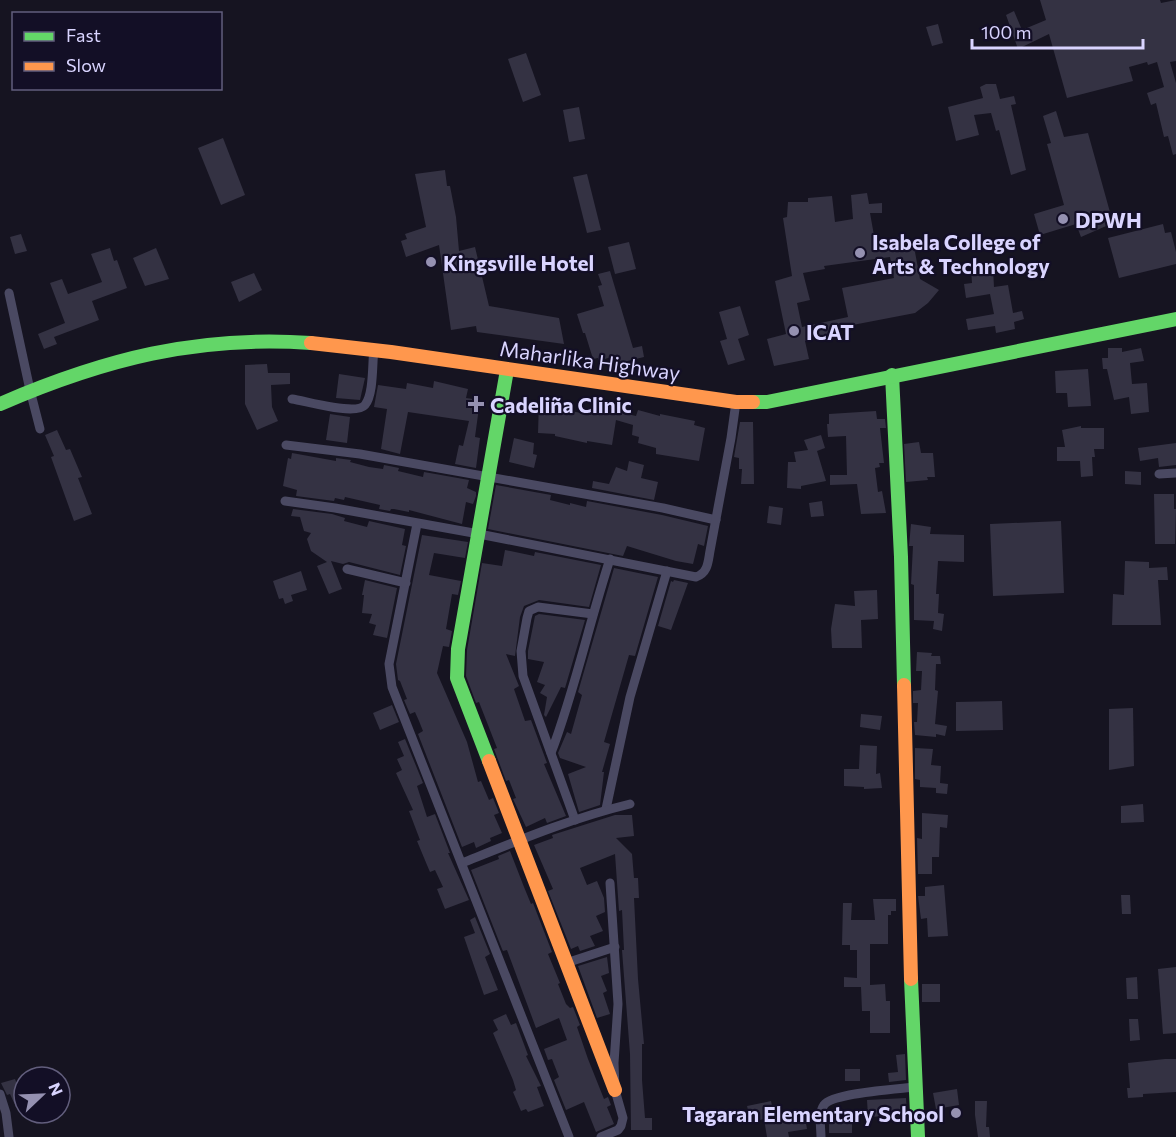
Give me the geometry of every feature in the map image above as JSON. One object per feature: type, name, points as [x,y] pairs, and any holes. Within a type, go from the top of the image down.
[{"type":"street","points":[[9,293],[40,429]]},
{"type":"street","name":"Maharlika Highway","points":[[0,404],[30,390],[99,368],[173,349],[226,342],[284,341],[374,349],[736,402],[767,402],[1176,319]]},
{"type":"street","points":[[292,399],[351,410],[363,407],[367,402],[371,387],[374,349]]},
{"type":"street","points":[[507,370],[458,649],[457,678],[615,1090],[623,1118],[621,1126],[618,1130],[602,1137]]},
{"type":"street","points":[[892,375],[901,557],[908,867],[918,1137]]},
{"type":"street","points":[[285,501],[479,534],[696,577],[704,573],[706,569],[736,402]]},
{"type":"street","points":[[286,445],[360,454],[663,508],[716,520]]},
{"type":"street","points":[[1159,474],[1176,473]]},
{"type":"street","points":[[417,524],[389,664],[390,676],[397,702],[568,1137]]},
{"type":"street","points":[[551,753],[569,702],[592,614],[610,559]]},
{"type":"street","points":[[347,569],[406,583]]},
{"type":"street","points":[[606,809],[630,697],[667,571]]},
{"type":"street","points":[[575,820],[523,676],[521,651],[529,611],[538,607],[592,614]]},
{"type":"street","points":[[462,863],[606,809],[630,804]]},
{"type":"street","points":[[610,882],[618,1004],[614,1063],[615,1090]]},
{"type":"street","points":[[566,963],[615,947]]},
{"type":"street","points":[[822,1137],[821,1112],[829,1100],[915,1087]]},
{"type":"street","points":[[0,1094],[16,1137]]},
{"type":"street","points":[[6,1113],[9,1137]]},
{"type":"building","points":[[1040,0],[1160,0],[1161,3],[1176,0],[1176,61],[1170,62],[1176,83],[1176,154],[1173,155],[1168,136],[1164,137],[1156,103],[1151,105],[1147,93],[1164,87],[1157,62],[1129,67],[1133,81],[1067,98],[1049,34],[1018,49],[1006,15],[1014,11],[1022,30],[1046,20]]},
{"type":"building","points":[[938,24],[943,43],[932,46],[926,27]]},
{"type":"building","points":[[526,53],[541,95],[523,102],[508,59]]},
{"type":"building","points":[[986,84],[996,84],[1000,99],[1014,96],[1016,104],[1011,105],[1026,170],[1011,175],[999,130],[996,131],[991,113],[974,115],[979,135],[956,141],[948,107],[983,98],[980,87]]},
{"type":"building","points":[[579,107],[585,139],[569,142],[563,110]]},
{"type":"building","points":[[1056,111],[1064,137],[1088,133],[1113,223],[1081,237],[1076,224],[1040,235],[1034,214],[1064,205],[1047,144],[1051,143],[1043,116]]},
{"type":"building","points":[[223,138],[245,195],[221,205],[198,148]]},
{"type":"building","points":[[445,170],[456,217],[459,251],[475,247],[489,306],[559,318],[564,344],[477,332],[476,326],[451,330],[439,245],[406,257],[401,241],[407,239],[405,234],[426,227],[415,174]]},
{"type":"building","points":[[587,174],[601,230],[587,233],[573,177]]},
{"type":"building","points":[[867,193],[869,204],[882,203],[882,213],[870,213],[875,241],[902,237],[923,244],[915,252],[920,279],[939,290],[915,313],[837,328],[838,334],[805,341],[809,359],[774,366],[767,339],[786,334],[775,281],[792,276],[783,218],[787,217],[788,202],[808,202],[808,198],[832,196],[835,222],[853,219],[851,195]],"holes":[[[890,257],[894,278],[842,288],[848,317],[802,327],[797,303],[810,300],[803,273],[825,269],[824,266]]]},
{"type":"building","points":[[1163,224],[1165,233],[1171,232],[1176,252],[1176,264],[1119,278],[1108,238]]},
{"type":"building","points":[[21,234],[27,251],[15,254],[10,237]]},
{"type":"building","points":[[629,242],[636,269],[615,274],[608,247]]},
{"type":"building","points":[[110,248],[127,288],[92,301],[99,320],[54,337],[57,344],[44,349],[38,334],[65,323],[50,283],[62,279],[68,294],[102,282],[91,254]]},
{"type":"building","points":[[156,248],[169,279],[145,286],[133,258]]},
{"type":"building","points":[[993,269],[994,287],[1008,285],[1013,313],[1022,311],[1024,319],[1014,322],[1015,329],[996,333],[995,326],[968,330],[966,319],[994,314],[990,294],[966,298],[964,284],[972,283],[971,270]]},
{"type":"building","points":[[610,271],[633,348],[642,346],[644,357],[619,363],[617,355],[599,361],[598,358],[593,359],[577,314],[604,306],[598,286],[602,285],[598,274]]},
{"type":"building","points":[[254,273],[262,290],[239,302],[231,282]]},
{"type":"building","points":[[740,306],[749,335],[738,339],[745,360],[728,365],[720,341],[727,339],[719,312]]},
{"type":"building","points":[[1108,348],[1122,348],[1122,352],[1141,348],[1144,361],[1130,363],[1132,384],[1147,383],[1149,412],[1131,414],[1129,397],[1114,400],[1107,369],[1103,369],[1102,358],[1108,358]]},
{"type":"building","points":[[267,364],[268,373],[290,373],[290,384],[271,385],[272,407],[278,421],[257,430],[245,404],[245,365]]},
{"type":"building","points":[[1088,369],[1091,406],[1068,407],[1067,393],[1056,393],[1055,371]]},
{"type":"building","points":[[339,374],[365,378],[360,400],[336,398]]},
{"type":"building","points":[[434,381],[468,389],[466,398],[480,400],[475,437],[480,438],[476,468],[455,464],[459,445],[463,446],[469,421],[408,412],[400,454],[381,449],[387,409],[374,407],[378,385],[406,389],[407,383],[433,388]]},
{"type":"building","points":[[539,402],[572,404],[571,411],[591,415],[593,406],[636,416],[638,410],[695,421],[694,425],[705,428],[699,461],[656,454],[656,448],[638,443],[639,437],[632,435],[633,425],[616,420],[612,445],[587,441],[587,443],[555,436],[555,434],[538,433]]},
{"type":"building","points":[[876,411],[877,419],[885,419],[886,428],[880,428],[884,463],[879,463],[880,467],[875,468],[878,492],[882,491],[886,513],[861,514],[857,484],[830,485],[830,475],[847,475],[846,436],[828,437],[827,424],[829,424],[829,414]]},
{"type":"building","points":[[330,414],[350,417],[347,443],[326,440]]},
{"type":"building","points":[[740,422],[753,422],[754,484],[741,484],[742,469],[739,469],[739,458],[734,457]]},
{"type":"building","points":[[1081,426],[1081,428],[1104,428],[1104,449],[1094,449],[1095,457],[1092,457],[1093,476],[1081,477],[1080,461],[1057,461],[1057,447],[1065,447],[1062,430]]},
{"type":"building","points":[[57,430],[66,450],[70,449],[82,477],[78,478],[92,514],[74,521],[51,457],[54,456],[45,435]]},
{"type":"building","points":[[821,435],[825,448],[817,451],[826,481],[801,486],[801,489],[787,488],[788,462],[796,462],[794,452],[808,450],[804,440]]},
{"type":"building","points":[[514,438],[534,443],[533,454],[537,455],[534,468],[509,462]]},
{"type":"building","points":[[919,442],[921,453],[933,453],[935,477],[906,482],[904,444]]},
{"type":"building","points":[[1176,443],[1176,465],[1159,467],[1158,458],[1140,461],[1138,448]]},
{"type":"building","points":[[292,453],[336,461],[336,458],[351,460],[350,462],[383,469],[384,465],[423,477],[424,472],[469,480],[467,488],[476,492],[476,496],[473,504],[466,502],[462,524],[409,510],[409,512],[379,509],[380,505],[345,497],[344,500],[335,498],[334,501],[296,496],[297,490],[283,486],[288,458],[291,459]]},
{"type":"building","points":[[629,461],[644,465],[641,478],[658,482],[654,500],[592,488],[593,481],[609,484],[616,467],[627,471]]},
{"type":"building","points":[[1125,471],[1141,472],[1141,485],[1125,484]]},
{"type":"building","points":[[496,485],[551,495],[550,500],[570,505],[570,503],[586,507],[587,501],[708,526],[704,546],[698,544],[693,564],[627,546],[623,556],[488,529]]},
{"type":"building","points":[[1154,494],[1174,494],[1175,544],[1155,544]]},
{"type":"building","points":[[822,501],[824,516],[811,517],[809,503]]},
{"type":"building","points":[[769,506],[783,508],[781,525],[767,523]]},
{"type":"building","points":[[293,509],[332,514],[345,518],[344,521],[367,527],[369,521],[405,529],[402,545],[406,546],[400,575],[349,562],[343,564],[331,561],[342,589],[329,594],[317,566],[327,562],[311,551],[307,539],[311,533],[304,531],[300,517],[291,516]]},
{"type":"building","points":[[1061,521],[1064,593],[993,596],[990,524]]},
{"type":"building","points":[[911,524],[931,527],[930,534],[964,535],[964,562],[938,561],[936,594],[939,594],[938,613],[944,614],[942,631],[933,629],[934,621],[914,620],[914,585],[911,584],[913,546],[909,546]]},
{"type":"building","points":[[422,535],[468,542],[465,558],[434,553],[429,575],[461,581],[458,595],[452,594],[446,629],[452,631],[449,647],[443,646],[437,673],[467,742],[478,782],[481,781],[489,800],[493,798],[499,813],[494,815],[502,833],[476,848],[474,842],[462,847],[418,734],[423,731],[415,712],[410,714],[404,700],[407,699],[398,680],[396,664]]},
{"type":"building","points":[[505,550],[534,556],[535,552],[601,565],[589,607],[539,600],[524,606],[520,617],[515,656],[506,654],[519,686],[514,689],[525,721],[531,720],[547,763],[544,764],[566,816],[547,823],[545,818],[526,827],[513,799],[516,798],[509,780],[506,781],[494,749],[497,748],[479,702],[476,703],[466,676],[467,650],[482,563],[502,566]]},
{"type":"building","points":[[1125,561],[1149,562],[1149,568],[1167,567],[1168,580],[1158,580],[1161,625],[1112,625],[1113,594],[1124,595]]},
{"type":"building","points":[[614,568],[658,577],[635,656],[629,655],[604,742],[610,744],[602,772],[604,772],[600,805],[579,812],[568,774],[586,767],[560,758],[558,753],[567,732],[571,734],[582,695],[578,692]]},
{"type":"building","points":[[301,571],[307,590],[291,595],[293,601],[285,604],[283,598],[279,599],[273,581]]},
{"type":"building","points":[[365,580],[397,588],[387,638],[373,635],[376,625],[369,623],[372,614],[362,613]]},
{"type":"building","points":[[671,581],[688,583],[671,630],[658,626]]},
{"type":"building","points":[[877,590],[878,619],[861,620],[862,648],[832,648],[831,629],[835,604],[855,606],[854,591]]},
{"type":"building","points":[[539,614],[585,620],[565,688],[561,687],[546,717],[544,715],[547,697],[540,693],[545,685],[537,682],[544,662],[528,659],[535,616]]},
{"type":"building","points":[[917,652],[940,656],[941,664],[936,664],[935,690],[938,691],[935,724],[947,726],[945,736],[915,735],[914,722],[917,722],[918,703],[913,703],[913,691],[921,690],[922,671],[916,671]]},
{"type":"building","points":[[1002,701],[1003,730],[956,731],[956,702]]},
{"type":"building","points":[[392,705],[399,722],[380,730],[373,713]]},
{"type":"building","points":[[1133,708],[1134,766],[1109,770],[1109,709]]},
{"type":"building","points":[[861,714],[882,716],[880,730],[860,727]]},
{"type":"building","points":[[405,739],[423,783],[417,786],[427,817],[435,814],[450,853],[448,853],[469,900],[445,909],[437,889],[443,887],[435,870],[430,872],[417,841],[420,840],[409,811],[413,810],[396,773],[402,770],[397,759],[404,756],[398,742]]},
{"type":"building","points":[[860,745],[877,746],[876,774],[880,773],[882,788],[864,789],[864,787],[844,786],[844,769],[859,769]]},
{"type":"building","points":[[915,748],[933,749],[931,765],[941,766],[940,783],[948,784],[947,794],[936,793],[936,788],[920,787],[920,780],[915,779]]},
{"type":"building","points":[[1143,804],[1144,822],[1121,823],[1121,806]]},
{"type":"building","points":[[922,813],[948,815],[947,828],[940,827],[939,857],[932,857],[932,874],[918,874],[917,838],[922,839]]},
{"type":"building","points":[[615,815],[632,815],[634,836],[616,838],[632,854],[634,878],[638,878],[639,898],[634,898],[644,1044],[642,1044],[642,1080],[645,1118],[652,1118],[652,1130],[631,1130],[630,1054],[622,950],[624,950],[622,910],[619,911],[615,854],[580,868],[587,885],[597,881],[604,898],[605,912],[596,916],[603,931],[590,936],[595,946],[580,951],[578,946],[571,949],[548,891],[553,889],[534,845],[553,838],[552,835]]},
{"type":"building","points":[[510,851],[552,952],[548,954],[560,983],[558,984],[566,1004],[570,1008],[573,1007],[588,1059],[604,1099],[608,1097],[611,1105],[607,1107],[614,1124],[596,1132],[584,1102],[566,1110],[554,1080],[559,1077],[552,1059],[548,1060],[544,1049],[567,1040],[559,1018],[536,1028],[507,950],[502,949],[471,870],[499,859],[498,856]]},
{"type":"building","points":[[944,885],[948,936],[928,937],[927,918],[921,919],[918,896],[925,896],[925,887]]},
{"type":"building","points":[[1121,895],[1130,895],[1131,914],[1122,914]]},
{"type":"building","points":[[873,899],[896,899],[896,911],[891,911],[891,915],[888,915],[888,944],[870,944],[870,985],[885,984],[886,1001],[890,1001],[890,1033],[870,1033],[870,1011],[862,1011],[861,987],[844,987],[844,977],[857,978],[857,950],[850,950],[850,945],[842,945],[843,903],[852,903],[851,920],[875,920]]},
{"type":"building","points":[[475,917],[490,954],[485,957],[498,990],[484,995],[464,937],[475,933],[470,920]]},
{"type":"building","points":[[607,957],[609,973],[601,976],[607,991],[603,993],[610,1014],[597,1018],[578,966]]},
{"type":"building","points":[[1176,967],[1176,1033],[1163,1034],[1158,969]]},
{"type":"building","points":[[1137,977],[1138,999],[1127,999],[1126,978]]},
{"type":"building","points":[[922,984],[940,984],[940,1002],[922,1002]]},
{"type":"building","points":[[506,1014],[511,1025],[516,1023],[528,1055],[526,1056],[541,1086],[537,1087],[544,1106],[528,1112],[526,1109],[521,1111],[513,1092],[516,1090],[513,1080],[493,1033],[498,1030],[493,1020]]},
{"type":"building","points":[[1129,1019],[1138,1019],[1140,1040],[1130,1041]]},
{"type":"building","points":[[905,1054],[906,1080],[889,1082],[888,1073],[898,1072],[896,1055]]},
{"type":"building","points":[[1176,1059],[1176,1092],[1143,1094],[1143,1097],[1128,1098],[1127,1088],[1130,1088],[1128,1063]]},
{"type":"building","points":[[845,1069],[860,1069],[860,1081],[845,1081]]},
{"type":"building","points":[[12,1080],[12,1098],[10,1094],[7,1095],[1,1083]]},
{"type":"building","points":[[957,1089],[959,1105],[936,1109],[933,1093]]},
{"type":"building","points":[[906,1098],[907,1115],[868,1117],[867,1100]]},
{"type":"building","points":[[771,1101],[774,1115],[799,1111],[800,1119],[805,1118],[807,1129],[788,1132],[789,1137],[767,1137],[764,1119],[751,1122],[747,1106]]},
{"type":"building","points":[[975,1101],[987,1101],[986,1127],[989,1127],[990,1137],[978,1137]]},
{"type":"building","points":[[829,1119],[852,1119],[852,1133],[829,1133]]},
{"type":"traffic: fast","points":[[753,402],[767,402],[1176,319]]},
{"type":"traffic: fast","points":[[0,404],[77,374],[152,354],[229,343],[269,341],[311,343]]},
{"type":"traffic: fast","points":[[489,761],[457,678],[458,649],[507,370]]},
{"type":"traffic: fast","points":[[892,375],[901,557],[904,685]]},
{"type":"traffic: fast","points":[[911,979],[918,1137]]},
{"type":"traffic: slow","points":[[311,343],[391,352],[736,402],[753,402]]},
{"type":"traffic: slow","points":[[904,685],[911,979]]},
{"type":"traffic: slow","points":[[489,761],[615,1090]]},
{"type":"place","name":"DPWH","points":[[1063,219]]},
{"type":"place","name":"Isabela College of Arts & Technology","points":[[860,253]]},
{"type":"place","name":"Kingsville Hotel","points":[[431,262]]},
{"type":"place","name":"ICAT","points":[[794,331]]},
{"type":"place","name":"Cadeliña Clinic","points":[[476,404]]},
{"type":"place","name":"Tagaran Elementary School","points":[[956,1113]]}]
